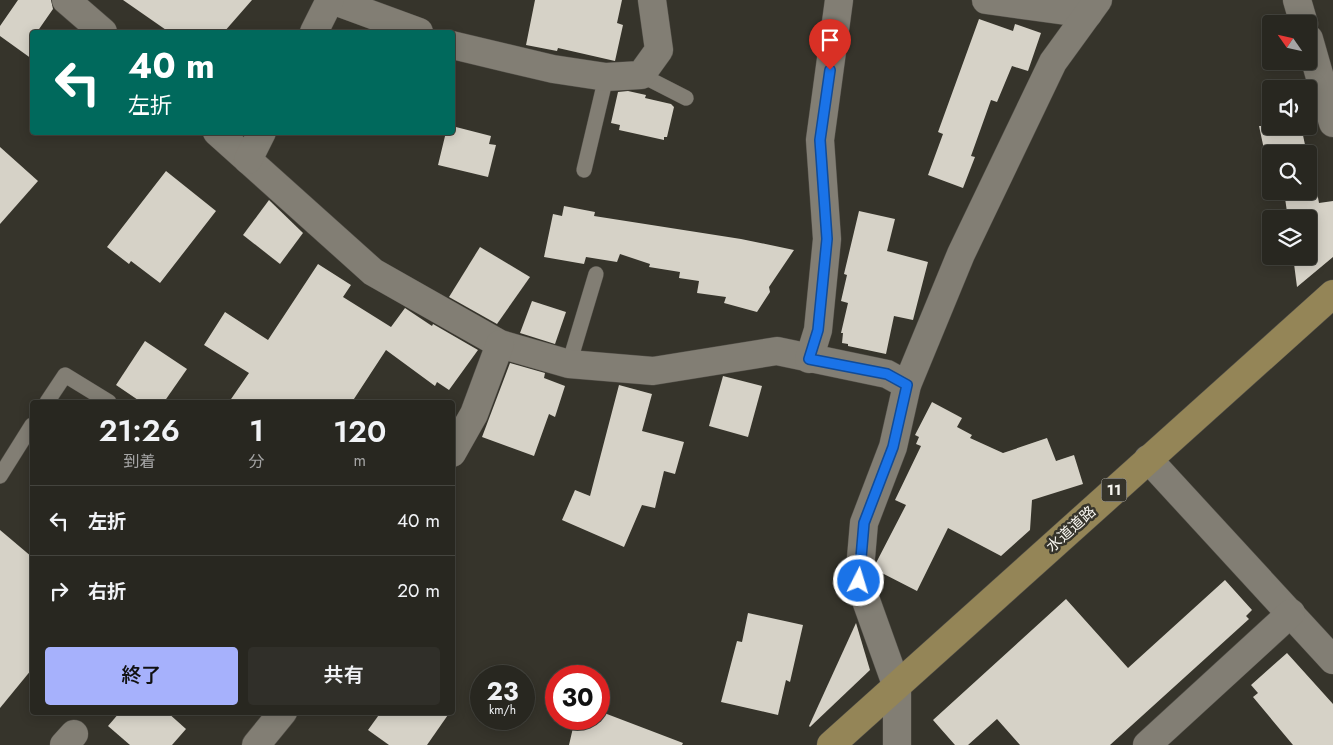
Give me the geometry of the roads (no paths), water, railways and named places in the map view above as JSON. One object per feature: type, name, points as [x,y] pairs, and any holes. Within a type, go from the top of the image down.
[{"type":"main road","name":"水道道路","points":[[831,745],[1333,294]]},
{"type":"street","points":[[66,0],[101,30]]},
{"type":"street","points":[[315,30],[331,0],[414,30]]},
{"type":"street","points":[[455,46],[553,69],[606,77],[642,75],[659,50],[652,0]]},
{"type":"street","points":[[809,359],[818,330],[827,239],[820,140],[839,0]]},
{"type":"street","points":[[986,0],[1093,7]]},
{"type":"street","points":[[1297,0],[1301,15]]},
{"type":"street","points":[[897,745],[897,687],[859,581],[864,523],[893,447],[907,385],[961,254],[1049,71],[1093,7]]},
{"type":"street","points":[[1318,70],[1333,123]]},
{"type":"street","points":[[220,135],[373,272],[500,344],[569,364],[653,371],[777,351],[887,374],[907,385]]},
{"type":"street","points":[[248,160],[260,135]]},
{"type":"street","points":[[455,448],[474,414],[500,344]]},
{"type":"street","points":[[1148,459],[1333,660]]},
{"type":"street","points":[[1147,745],[1291,613]]},
{"type":"street","points":[[256,745],[281,715]]},
{"type":"lane","points":[[642,75],[686,98]]},
{"type":"lane","points":[[584,170],[606,77]]},
{"type":"lane","points":[[569,364],[596,274]]},
{"type":"lane","points":[[48,400],[65,374],[106,400]]},
{"type":"lane","points":[[0,476],[30,428]]}]
